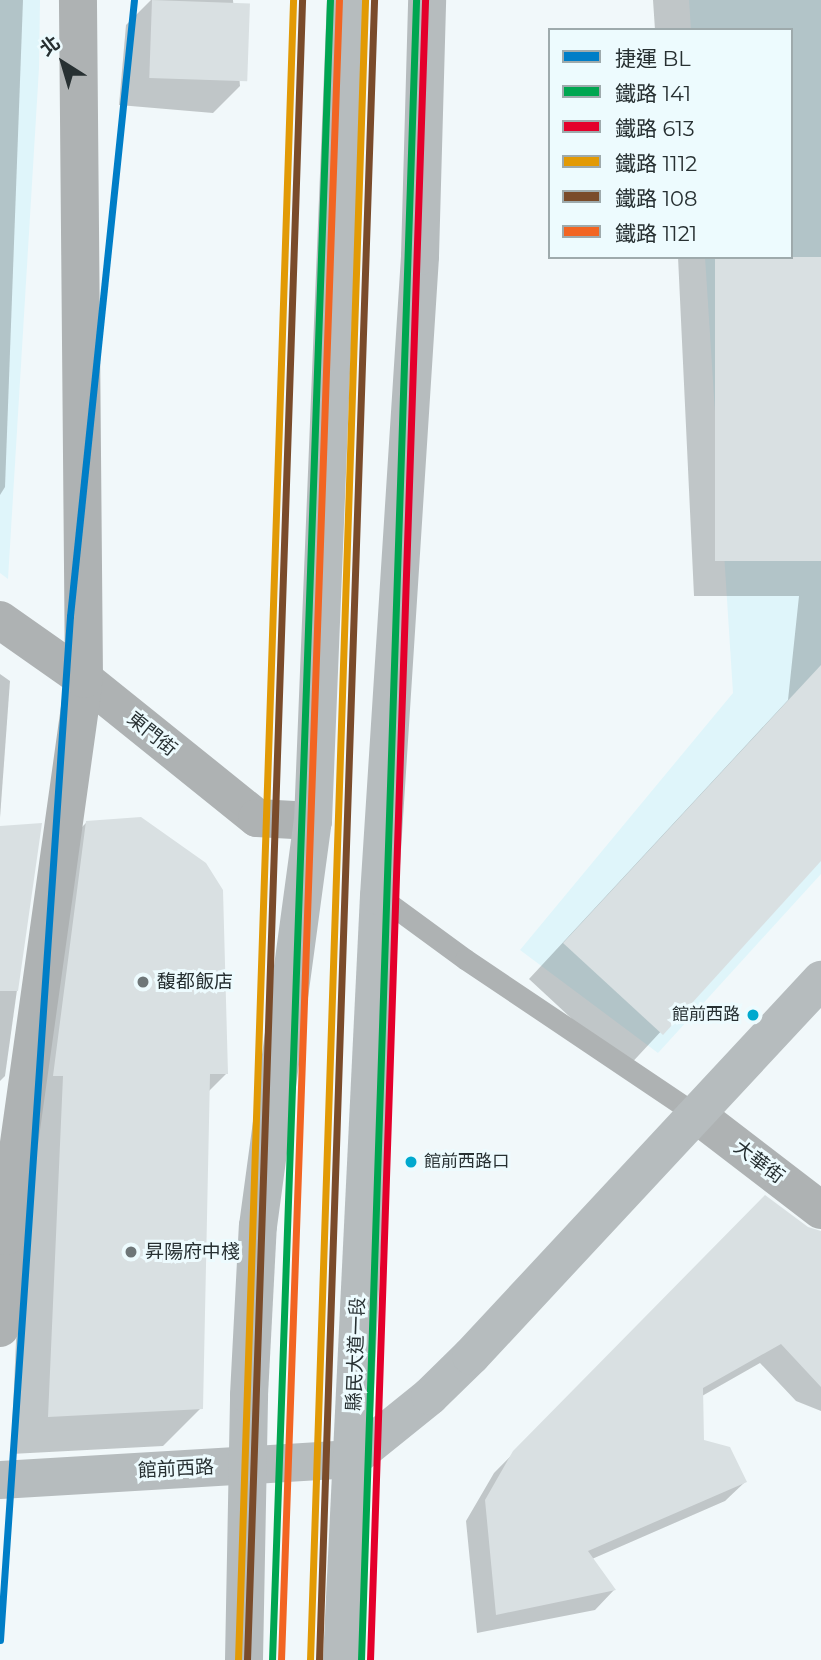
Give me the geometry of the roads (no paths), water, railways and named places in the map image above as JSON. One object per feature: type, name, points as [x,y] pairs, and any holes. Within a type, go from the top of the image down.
[{"type":"main road","points":[[244,1660],[249,1395],[258,1226],[313,821],[346,0]]},
{"type":"main road","name":"縣民大道一段","points":[[342,1660],[379,896],[419,256],[427,0]]},
{"type":"main road","points":[[352,1458],[430,1396],[471,1356],[821,980]]},
{"type":"main road","name":"館前西路","points":[[0,1480],[249,1467],[352,1458]]},
{"type":"street","points":[[0,1328],[3,1236],[84,679],[78,0]]},
{"type":"street","name":"東門街","points":[[0,620],[84,679],[257,818],[313,821]]},
{"type":"street","name":"大華街","points":[[697,1115],[821,1210]]},
{"type":"lane","points":[[379,896],[465,959],[697,1115]]},
{"type":"metro line","name":"BL","points":[[0,1640],[70,616],[134,0]]},
{"type":"rail line","name":"1112","points":[[238,1660],[293,0]]},
{"type":"rail line","name":"108","points":[[247,1660],[302,0]]},
{"type":"rail line","name":"141","points":[[272,1660],[330,0]]},
{"type":"rail line","name":"1121","points":[[281,1660],[339,0]]},
{"type":"rail line","name":"1112","points":[[310,1660],[365,0]]},
{"type":"rail line","name":"108","points":[[319,1660],[374,0]]},
{"type":"rail line","name":"141","points":[[361,1660],[416,0]]},
{"type":"rail line","name":"613","points":[[370,1660],[425,0]]},
{"type":"place","name":"馥都飯店","points":[[143,982]]},
{"type":"place","name":"館前西路","points":[[753,1015]]},
{"type":"place","name":"館前西路口","points":[[411,1162]]},
{"type":"place","name":"昇陽府中棧","points":[[131,1252]]}]
